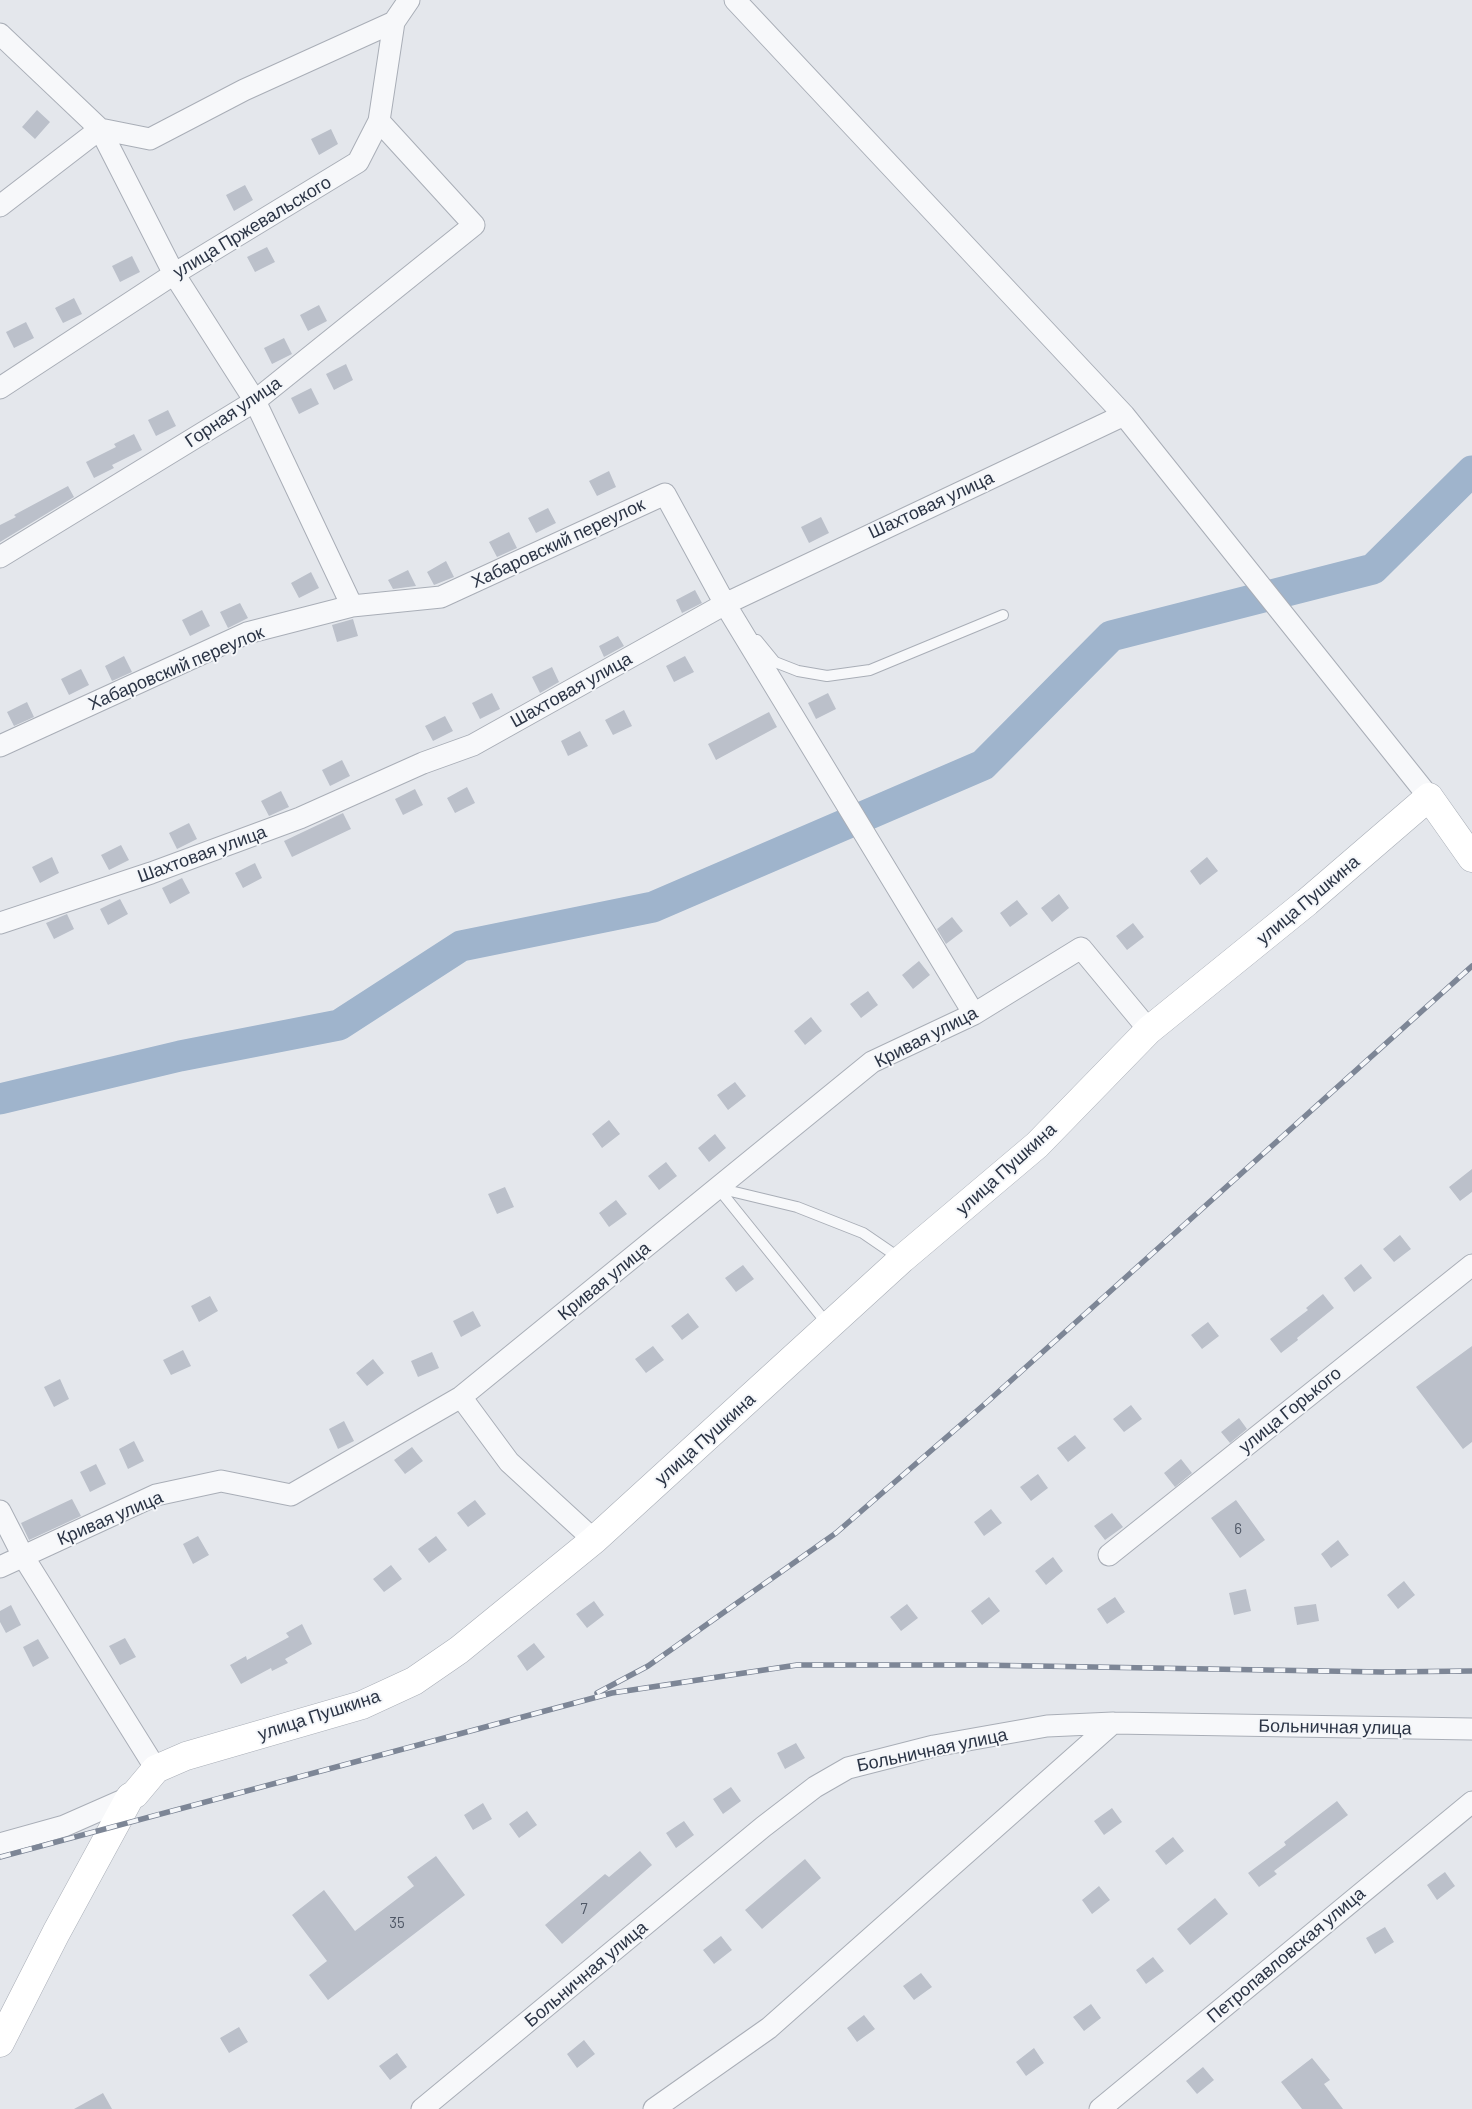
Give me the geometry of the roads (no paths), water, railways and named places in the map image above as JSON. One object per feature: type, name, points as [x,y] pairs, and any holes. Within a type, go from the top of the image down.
[{"type":"main road","points":[[1429,796],[1472,858]]},
{"type":"main road","name":"улица Пушкина","points":[[0,2043],[56,1933],[130,1797],[136,1794],[156,1769],[186,1756],[362,1705],[414,1681],[459,1650],[594,1540],[902,1259],[1037,1145],[1149,1030],[1307,902],[1429,796]]},
{"type":"street","name":"улица Пржевальского","points":[[0,388],[174,274],[358,162],[379,121],[394,22],[410,0]]},
{"type":"street","points":[[735,0],[1124,415],[1429,796]]},
{"type":"street","points":[[0,206],[100,129],[150,139],[244,90],[394,22]]},
{"type":"street","points":[[0,34],[100,129],[174,274],[255,401],[352,606]]},
{"type":"street","name":"Горная улица","points":[[0,557],[255,401],[474,225],[379,121]]},
{"type":"street","name":"Шахтовая улица","points":[[0,923],[151,873],[290,822],[424,763],[473,745],[725,604],[1124,415]]},
{"type":"street","name":"Хабаровский переулок","points":[[0,746],[247,633],[352,606],[440,597],[665,494],[725,604]]},
{"type":"street","points":[[725,604],[876,856],[974,1014]]},
{"type":"street","name":"Кривая улица","points":[[0,1567],[156,1495],[221,1481],[291,1495],[461,1397],[872,1062],[974,1014],[1081,948],[1149,1030]]},
{"type":"street","name":"улица Горького","points":[[1109,1555],[1472,1265]]},
{"type":"street","points":[[461,1397],[509,1462],[594,1540]]},
{"type":"street","points":[[0,1511],[23,1556],[156,1769]]},
{"type":"street","points":[[654,2109],[769,2028],[1113,1723]]},
{"type":"street","name":"Больничная улица","points":[[422,2109],[763,1827],[815,1787],[848,1768],[934,1746],[1047,1726],[1113,1723],[1472,1729]]},
{"type":"street","points":[[0,1844],[64,1826],[130,1797]]},
{"type":"street","name":"Петропавловская улица","points":[[1100,2109],[1472,1802]]},
{"type":"lane","points":[[725,604],[775,662],[798,671],[827,676],[870,670],[1003,615]]},
{"type":"lane","points":[[718,1188],[797,1207],[863,1233],[902,1259]]},
{"type":"lane","points":[[718,1188],[830,1326]]},
{"type":"waterway","points":[[0,1099],[180,1056],[339,1025],[461,946],[653,907],[983,765],[1111,636],[1373,569],[1472,471]]},
{"type":"railway","points":[[597,1693],[648,1666],[836,1533],[986,1403],[1472,966]]},
{"type":"railway","points":[[0,1857],[612,1693],[797,1665],[978,1665],[1382,1672],[1472,1671]]}]
